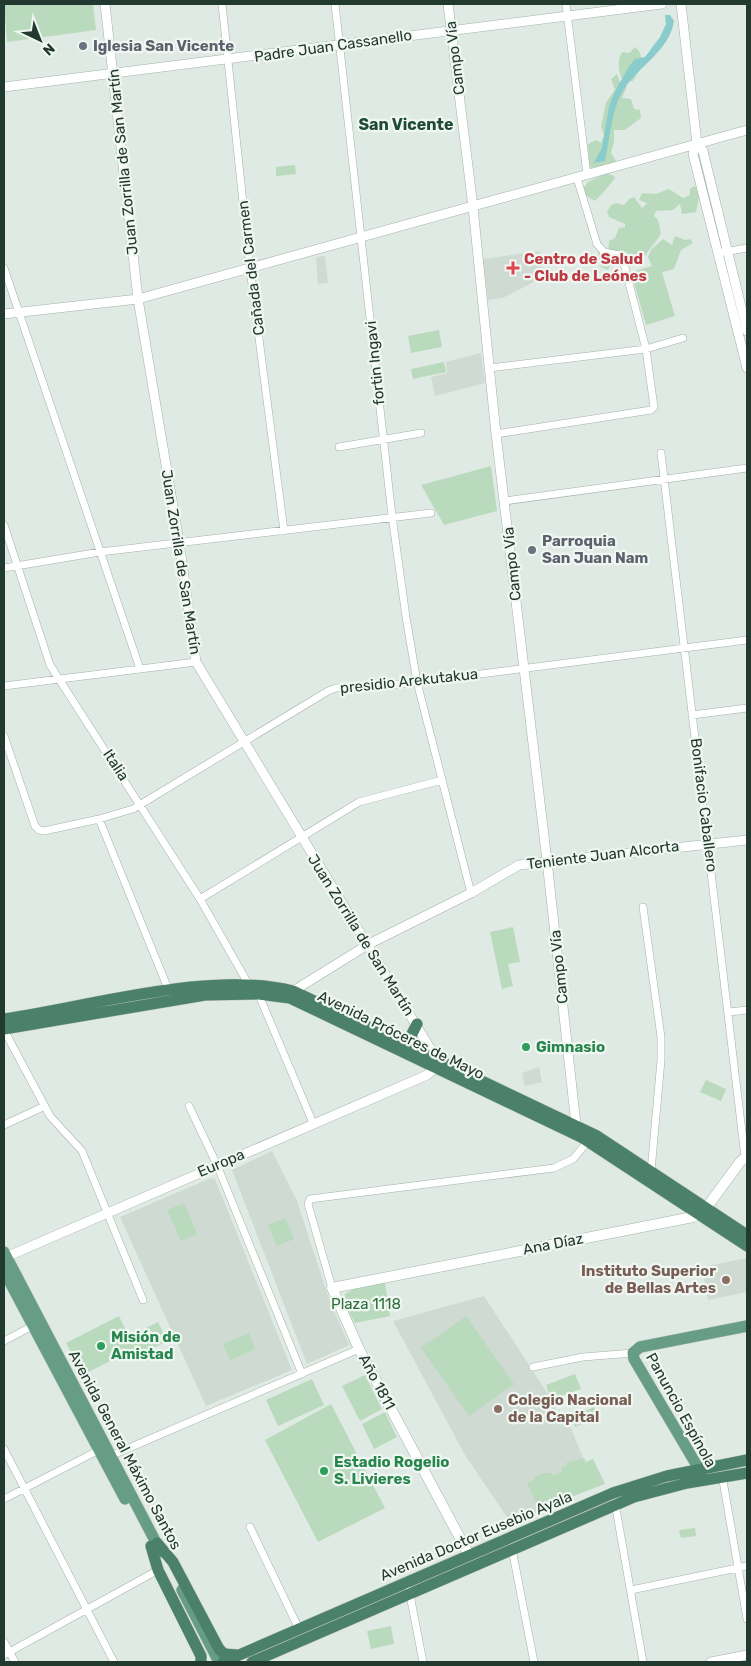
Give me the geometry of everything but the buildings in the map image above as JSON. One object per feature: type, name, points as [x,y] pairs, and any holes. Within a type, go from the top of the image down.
[{"type":"highway","name":"Avenida Próceres de Mayo","points":[[4,1029],[190,996],[254,990]]},
{"type":"highway","name":"Avenida Próceres de Mayo","points":[[4,1019],[169,991],[254,990],[288,994],[407,1044],[435,1063],[576,1125],[590,1137],[704,1211],[743,1232]]},
{"type":"highway","name":"Avenida Próceres de Mayo","points":[[288,994],[590,1137],[651,1171],[747,1246]]},
{"type":"highway","points":[[407,1044],[417,1024]]},
{"type":"highway","name":"Avenida Doctor Eusebio Ayala","points":[[252,1662],[409,1588],[469,1555],[614,1499],[650,1492],[701,1475],[720,1464],[747,1460]]},
{"type":"highway","name":"Avenida Doctor Eusebio Ayala","points":[[701,1475],[722,1477],[747,1473]]},
{"type":"highway","name":"Avenida Doctor Eusebio Ayala","points":[[223,1662],[299,1629],[512,1549],[614,1499]]},
{"type":"highway","points":[[154,1544],[160,1569],[200,1654],[201,1662]]},
{"type":"highway","points":[[154,1544],[173,1562],[219,1649],[224,1654],[241,1654]]},
{"type":"main road","points":[[704,1211],[746,1156]]},
{"type":"main road","name":"Ana Díaz","points":[[332,1288],[704,1211]]},
{"type":"main road","name":"Avenida General Máximo Santos","points":[[5,1255],[37,1324],[175,1584],[219,1662]]},
{"type":"main road","name":"Avenida General Máximo Santos","points":[[4,1271],[37,1324]]},
{"type":"main road","name":"Año 1811","points":[[332,1288],[359,1349],[469,1555]]},
{"type":"main road","points":[[633,1353],[640,1347],[747,1326]]},
{"type":"main road","name":"Panuncio Espínola","points":[[633,1353],[634,1360],[701,1475]]},
{"type":"main road","name":"Avenida General Máximo Santos","points":[[160,1569],[175,1584],[212,1662]]},
{"type":"street","name":"Juan Zorrilla de San Martín","points":[[105,4],[138,299],[179,542],[196,662],[301,837],[417,1024],[435,1063]]},
{"type":"street","name":"Cañada del Carmen","points":[[222,4],[250,269],[284,531]]},
{"type":"street","name":"fortin Ingavi","points":[[335,4],[392,516],[417,682],[471,893]]},
{"type":"street","name":"Campo Vía","points":[[448,4],[473,207],[496,434],[547,861],[576,1125]]},
{"type":"street","points":[[566,4],[587,175]]},
{"type":"street","name":"Padre Juan Cassanello","points":[[4,87],[112,75],[339,44],[662,4]]},
{"type":"street","points":[[681,4],[697,144],[693,154],[747,331]]},
{"type":"street","points":[[4,314],[138,299],[747,130]]},
{"type":"street","points":[[496,434],[651,410],[654,407],[646,349],[622,257],[604,252],[596,244],[577,178]]},
{"type":"street","points":[[722,252],[747,248]]},
{"type":"street","points":[[722,252],[746,363]]},
{"type":"street","points":[[4,268],[140,668]]},
{"type":"street","points":[[489,368],[646,349],[683,338]]},
{"type":"street","points":[[339,447],[421,434]]},
{"type":"street","name":"Bonifacio Caballero","points":[[661,453],[746,1156]]},
{"type":"street","points":[[505,501],[747,468]]},
{"type":"street","points":[[4,568],[100,552],[284,531],[392,516],[431,513]]},
{"type":"street","name":"Italia","points":[[4,525],[50,665],[141,804],[254,990],[313,1123]]},
{"type":"street","name":"presidio Arekutakua","points":[[4,736],[35,826],[39,830],[44,831],[99,819],[141,804],[328,690],[417,682],[747,640]]},
{"type":"street","points":[[4,686],[196,662]]},
{"type":"street","points":[[692,715],[747,708]]},
{"type":"street","points":[[200,899],[359,802],[442,780]]},
{"type":"street","points":[[99,819],[169,991]]},
{"type":"street","name":"Teniente Juan Alcorta","points":[[288,994],[369,944],[471,893],[518,865],[747,840]]},
{"type":"street","points":[[643,907],[661,1037],[661,1060],[651,1171]]},
{"type":"street","points":[[729,1012],[747,1010]]},
{"type":"street","points":[[4,1029],[56,1124],[82,1151],[143,1300]]},
{"type":"street","name":"Europa","points":[[5,1255],[427,1075],[435,1063]]},
{"type":"street","points":[[4,1125],[45,1106]]},
{"type":"street","points":[[189,1106],[217,1165],[302,1374]]},
{"type":"street","name":"Año 1811","points":[[332,1288],[308,1204],[310,1199],[554,1168],[572,1159],[590,1137]]},
{"type":"street","points":[[4,1342],[37,1324]]},
{"type":"street","points":[[4,1499],[105,1453],[302,1374],[359,1349]]},
{"type":"street","points":[[533,1367],[583,1357],[633,1353]]},
{"type":"street","points":[[4,1449],[114,1662]]},
{"type":"street","points":[[720,1464],[747,1619]]},
{"type":"street","points":[[614,1499],[643,1662]]},
{"type":"street","points":[[250,1527],[299,1629]]},
{"type":"street","points":[[512,1549],[534,1662]]},
{"type":"street","points":[[631,1590],[747,1566]]},
{"type":"street","points":[[6,1654],[160,1569]]},
{"type":"street","points":[[409,1588],[423,1662]]},
{"type":"street","points":[[4,1642],[6,1654],[15,1662]]},
{"type":"street","points":[[711,1662],[747,1655]]},
{"type":"shaded area","name":"Centro de Salud - Club de Leónes","points":[[540,251],[543,277],[503,298],[488,300],[483,259]]},
{"type":"shaded area","points":[[325,256],[328,283],[318,284],[316,257]]},
{"type":"shaded area","points":[[481,353],[485,383],[435,396],[431,377],[447,373],[446,362]]},
{"type":"shaded area","points":[[539,1067],[542,1082],[525,1086],[522,1073]]},
{"type":"shaded area","points":[[272,1151],[297,1201],[329,1299],[349,1345],[307,1364],[232,1170]]},
{"type":"shaded area","points":[[211,1178],[215,1179],[292,1370],[206,1406],[120,1217]]},
{"type":"shaded area","name":"Instituto Superior de Bellas Artes","points":[[747,1258],[747,1292],[708,1300],[702,1267]]},
{"type":"shaded area","name":"Colegio Nacional de la Capital","points":[[484,1296],[553,1402],[559,1418],[566,1416],[595,1487],[511,1523],[465,1455],[393,1321]]},
{"type":"green space","points":[[4,4],[93,4],[96,30],[7,42]]},
{"type":"green space","points":[[635,47],[641,55],[640,68],[633,81],[624,82],[619,72],[620,55],[622,52],[629,53]]},
{"type":"green space","points":[[617,74],[620,82],[627,86],[622,98],[631,99],[634,109],[640,110],[641,118],[625,130],[614,130],[614,142],[611,153],[616,161],[615,164],[589,168],[588,144],[596,140],[601,143],[604,135],[601,127],[606,102],[615,90],[611,79]]},
{"type":"green space","points":[[698,153],[722,246],[720,246]]},
{"type":"green space","points":[[295,165],[296,174],[276,176],[276,167]]},
{"type":"green space","points":[[606,173],[615,178],[598,198],[595,201],[585,195],[582,190],[588,182]]},
{"type":"green space","points":[[694,186],[699,198],[696,212],[682,214],[680,204],[673,210],[656,211],[654,216],[658,220],[661,234],[644,257],[636,259],[624,251],[613,256],[608,270],[601,267],[598,253],[608,251],[609,241],[615,238],[619,228],[625,227],[625,224],[609,217],[607,212],[611,205],[616,203],[624,205],[629,199],[634,197],[642,208],[647,203],[639,200],[642,193],[656,194],[669,189],[683,198],[690,195],[690,189]]},
{"type":"green space","points":[[675,236],[685,240],[690,239],[693,243],[681,250],[674,269],[662,272],[675,316],[646,325],[631,272],[652,266],[648,257],[651,250],[663,239],[672,245]]},
{"type":"green space","points":[[439,330],[442,347],[411,353],[408,336]]},
{"type":"green space","points":[[444,362],[446,372],[413,379],[411,369]]},
{"type":"green space","points":[[491,466],[497,511],[444,525],[421,485]]},
{"type":"green space","points":[[513,927],[520,962],[508,964],[513,986],[502,989],[490,932]]},
{"type":"green space","points":[[706,1080],[726,1089],[721,1101],[700,1092]]},
{"type":"green space","points":[[184,1203],[197,1234],[181,1241],[167,1210]]},
{"type":"green space","points":[[285,1218],[294,1239],[277,1246],[268,1225]]},
{"type":"green space","name":"Plaza 1118","points":[[385,1283],[390,1316],[355,1323],[344,1303],[345,1294],[354,1289]]},
{"type":"green space","name":"Misión de Amistad","points":[[119,1316],[135,1348],[83,1375],[66,1343]]},
{"type":"green space","points":[[466,1316],[514,1384],[469,1416],[421,1348]]},
{"type":"green space","name":"Misión de Amistad","points":[[158,1322],[167,1341],[140,1355],[130,1336]]},
{"type":"green space","points":[[249,1333],[255,1349],[230,1360],[223,1344]]},
{"type":"green space","points":[[575,1374],[581,1389],[551,1400],[546,1385]]},
{"type":"green space","points":[[365,1375],[382,1409],[360,1421],[342,1386]]},
{"type":"green space","points":[[312,1379],[324,1405],[278,1426],[266,1400]]},
{"type":"green space","name":"Estadio Rogelio S. Livieres","points":[[331,1404],[385,1508],[318,1542],[265,1440]]},
{"type":"green space","points":[[594,1407],[598,1417],[575,1427],[571,1417]]},
{"type":"green space","points":[[385,1412],[397,1437],[374,1449],[362,1424]]},
{"type":"green space","points":[[584,1458],[586,1462],[593,1459],[605,1484],[539,1509],[527,1483],[534,1481],[533,1478],[544,1473],[552,1473],[553,1476],[562,1472],[561,1468],[567,1465],[566,1463]]},
{"type":"green space","points":[[695,1528],[696,1536],[681,1538],[679,1530]]},
{"type":"green space","points":[[391,1626],[394,1644],[371,1649],[367,1631]]},
{"type":"water","points":[[665,15],[670,15],[674,21],[671,31],[660,49],[624,89],[616,106],[605,161],[594,163],[602,148],[609,106],[615,91],[635,59],[645,57],[660,37],[666,24]]},
{"type":"place","name":"Iglesia San Vicente","points":[[83,46]]},
{"type":"place","name":"Centro de Salud - Club de Leónes","points":[[513,268]]},
{"type":"place","name":"Parroquia San Juan Nam","points":[[532,550]]},
{"type":"place","name":"Gimnasio","points":[[526,1047]]},
{"type":"place","name":"Instituto Superior de Bellas Artes","points":[[726,1280]]},
{"type":"place","name":"Misión de Amistad","points":[[101,1346]]},
{"type":"place","name":"Colegio Nacional de la Capital","points":[[498,1409]]},
{"type":"place","name":"Estadio Rogelio S. Livieres","points":[[324,1471]]},
{"type":"district","name":"San Vicente","points":[[406,124]]}]
